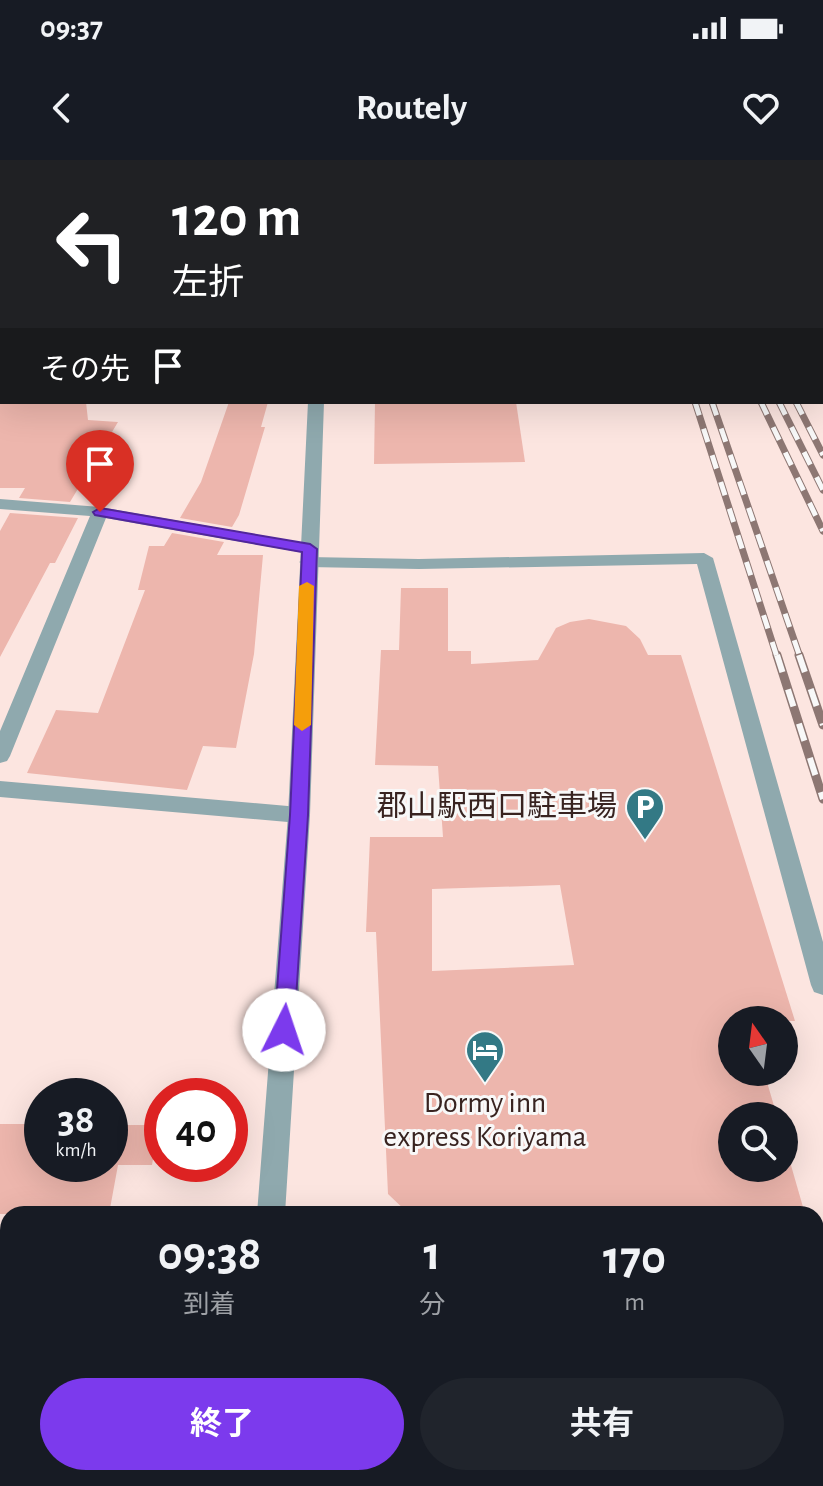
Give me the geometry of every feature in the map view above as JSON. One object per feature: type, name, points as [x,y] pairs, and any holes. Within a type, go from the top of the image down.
[{"type":"street","points":[[272,1206],[299,815],[309,555],[318,420],[316,404]]},
{"type":"street","points":[[0,504],[100,512],[309,555],[419,564],[704,558],[823,985]]},
{"type":"street","points":[[0,756],[100,512]]},
{"type":"street","points":[[0,789],[299,815]]},
{"type":"building","points":[[0,404],[86,404],[88,420],[118,422],[70,502],[19,498],[25,488],[0,488]]},
{"type":"building","points":[[228,404],[267,404],[261,427],[265,427],[239,515],[232,527],[180,518],[201,482]]},
{"type":"building","points":[[375,404],[516,404],[525,462],[374,464]]},
{"type":"building","points":[[10,513],[78,518],[0,657],[0,531]]},
{"type":"building","points":[[172,533],[224,542],[217,555],[263,555],[254,654],[236,748],[203,746],[187,790],[27,773],[56,710],[98,713],[145,590],[138,590],[149,546],[164,546]]},
{"type":"building","points":[[401,588],[448,588],[448,651],[471,651],[471,664],[538,660],[556,628],[589,619],[626,626],[640,639],[648,655],[681,655],[790,1006],[718,1006],[718,1086],[768,1086],[773,1102],[718,1102],[718,1182],[796,1182],[803,1206],[401,1206],[388,1194],[376,932],[366,932],[370,837],[443,837],[438,766],[375,765],[381,650],[399,650]],"holes":[[[560,885],[574,965],[432,971],[432,889]]]},
{"type":"building","points":[[0,1124],[24,1124],[24,1182],[115,1182],[110,1206],[0,1206]]},
{"type":"building","points":[[128,1125],[144,1125],[144,1165],[128,1165]]},
{"type":"railway","points":[[696,404],[777,657]]},
{"type":"railway","points":[[713,404],[800,657]]},
{"type":"railway","points":[[762,404],[823,531]]},
{"type":"railway","points":[[780,404],[823,490]]},
{"type":"railway","points":[[797,404],[823,455]]},
{"type":"railway","points":[[777,655],[823,799]]},
{"type":"railway","points":[[799,655],[823,725]]},
{"type":"slow traffic","points":[[302,725],[307,586]]},
{"type":"place","name":"郡山駅西口駐車場","points":[[645,841]]},
{"type":"place","name":"Dormy inn express Koriyama","points":[[485,1084]]},
{"type":"route","points":[[100,512],[310,549],[299,815],[284,1030]]}]
